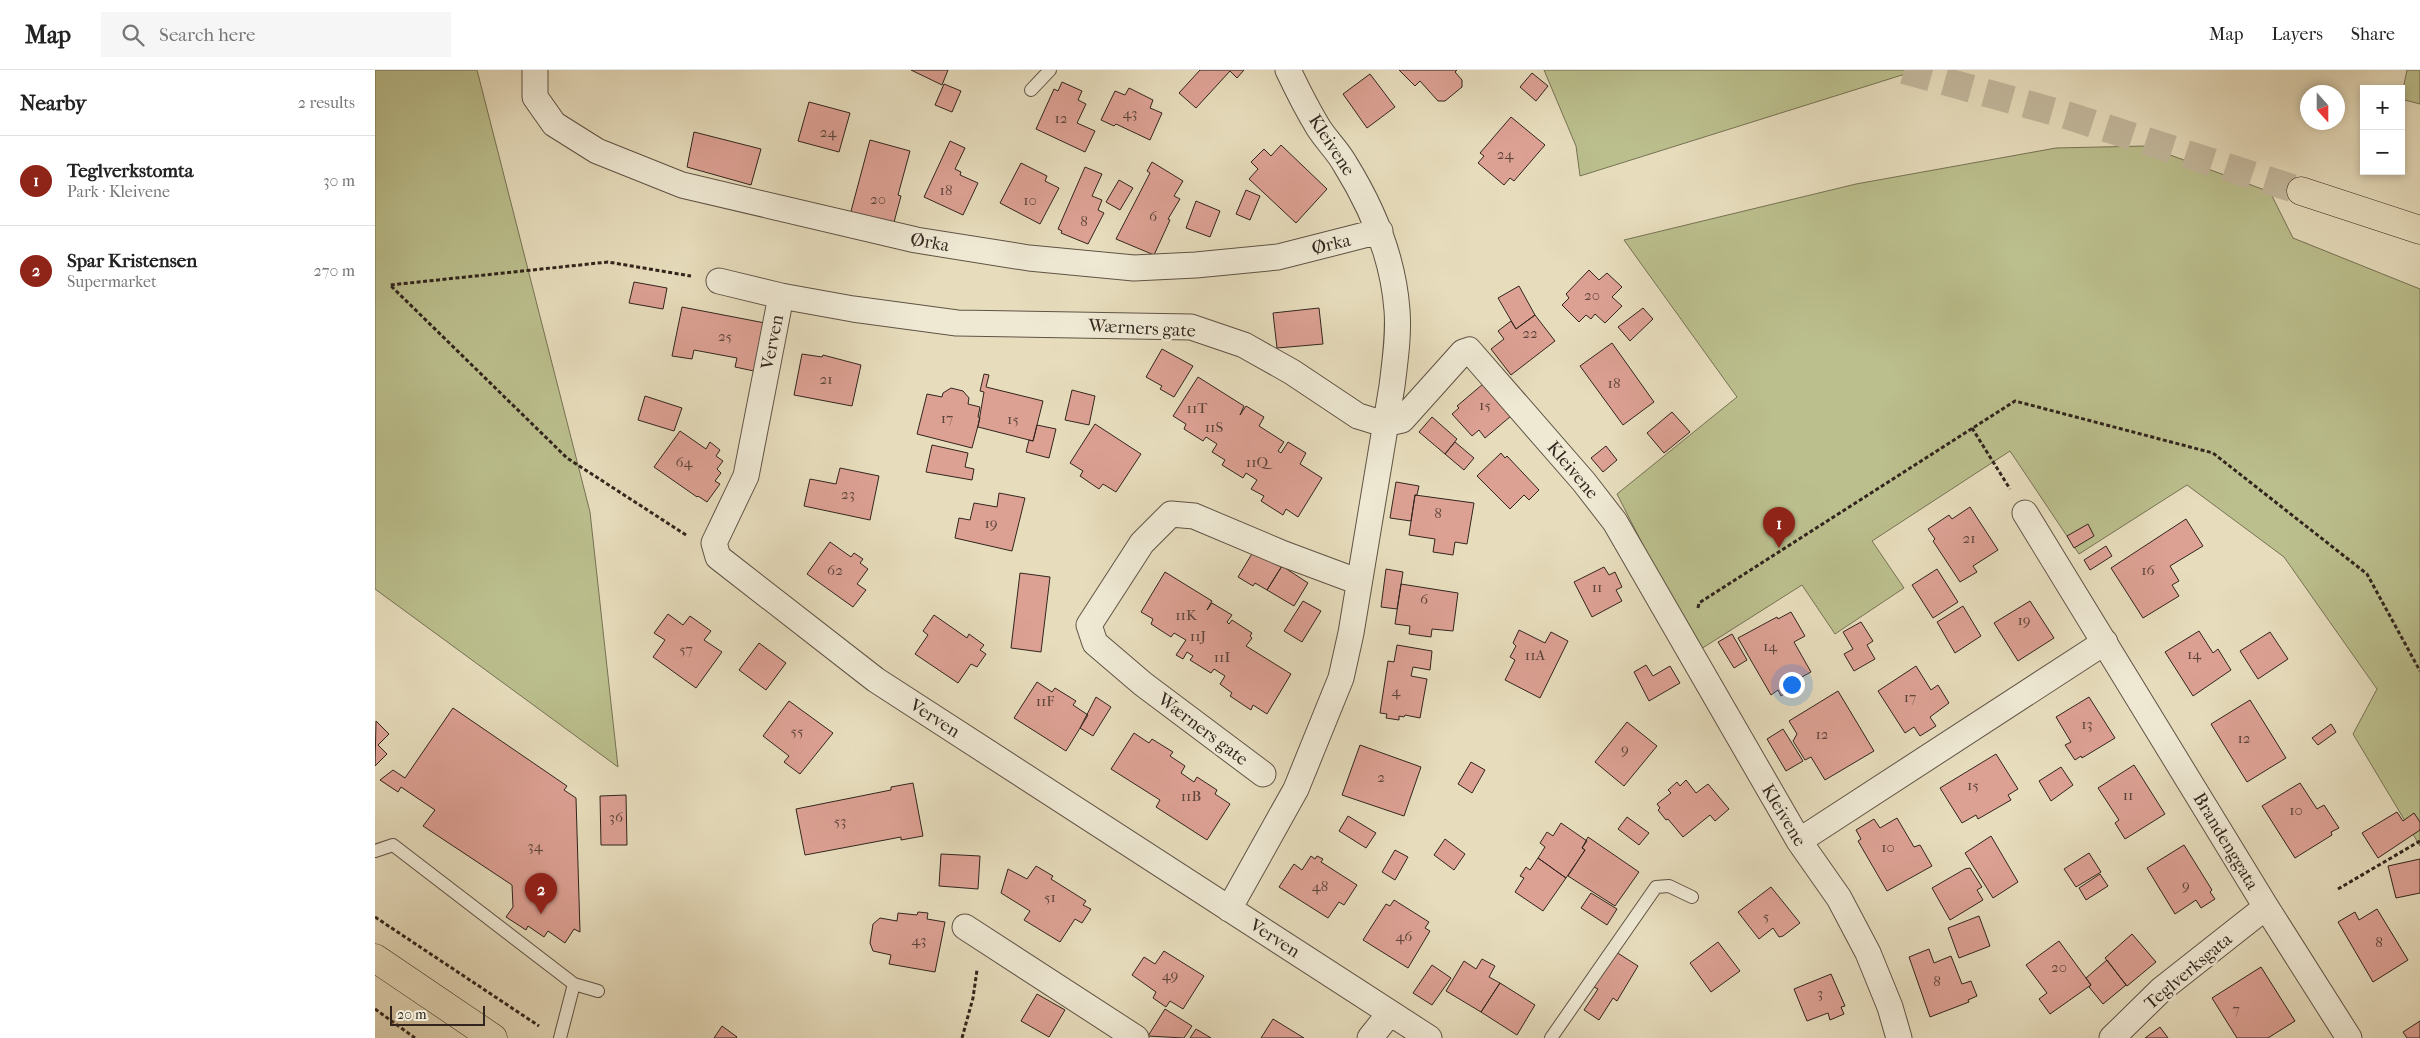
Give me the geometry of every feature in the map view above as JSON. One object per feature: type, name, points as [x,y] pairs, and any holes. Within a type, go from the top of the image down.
[{"type":"main road","points":[[2301,191],[2420,230]]},
{"type":"main road","points":[[375,958],[493,1038]]},
{"type":"street","name":"Ørka","points":[[535,70],[535,97],[554,124],[597,151],[682,185],[916,240],[1029,258],[1134,268],[1196,266],[1279,256],[1383,239]]},
{"type":"street","name":"Kleivene","points":[[1288,70],[1319,128],[1344,162],[1366,200],[1383,239],[1397,310],[1392,386],[1384,424],[1402,420],[1463,352],[1469,350],[1584,482],[1615,522],[1799,841],[1839,898],[1867,953],[1890,1007],[1899,1038]]},
{"type":"street","name":"Wærners gate","points":[[719,282],[781,296],[957,323],[1191,327],[1244,345],[1292,372],[1358,416],[1384,424]]},
{"type":"street","name":"Verven","points":[[781,296],[746,476],[715,544],[718,557],[876,680],[1429,1038]]},
{"type":"street","points":[[1229,909],[1296,789],[1337,687],[1351,633],[1384,424]]},
{"type":"street","name":"Brandenggata","points":[[2025,513],[2266,907],[2349,1038]]},
{"type":"street","name":"Wærners gate","points":[[1263,774],[1122,666],[1095,643],[1089,625],[1141,543],[1171,514],[1193,516],[1284,554],[1359,582]]},
{"type":"street","points":[[1799,841],[2105,642]]},
{"type":"street","name":"Teglverksgata","points":[[2112,1038],[2162,989],[2266,907]]},
{"type":"street","points":[[973,932],[1136,1038]]},
{"type":"street","points":[[1370,1038],[1389,1013]]},
{"type":"lane","points":[[1031,90],[1050,70]]},
{"type":"lane","points":[[375,851],[393,846],[574,984],[598,991]]},
{"type":"lane","points":[[1551,1038],[1587,983],[1656,888],[1669,886],[1692,897]]},
{"type":"lane","points":[[560,1038],[574,984]]},
{"type":"path","points":[[715,544],[688,536],[567,458],[390,285],[608,262],[719,282]]},
{"type":"path","points":[[1685,644],[1699,603],[2015,401],[2213,453],[2367,574],[2420,671]]},
{"type":"path","points":[[1973,428],[2025,513]]},
{"type":"path","points":[[2338,889],[2420,841]]},
{"type":"path","points":[[375,917],[542,1028]]},
{"type":"path","points":[[962,1038],[973,998],[973,932]]},
{"type":"path","points":[[375,1009],[415,1038]]},
{"type":"green space","points":[[375,70],[477,70],[590,512],[618,767],[375,589]]},
{"type":"green space","points":[[1544,70],[1918,70],[1580,176],[1576,146]]},
{"type":"green space","points":[[2407,70],[2420,70],[2420,104],[2405,100],[2404,85]]},
{"type":"green space","points":[[2146,146],[2270,192],[2293,238],[2420,289],[2420,846],[2353,734],[2377,689],[2284,557],[2187,485],[2079,554],[2010,451],[1872,541],[1904,588],[1835,634],[1802,585],[1701,649],[1666,590],[1617,494],[1737,397],[1624,240],[1856,184],[2056,148]]},
{"type":"building","points":[[911,70],[948,70],[942,85]]},
{"type":"building","points":[[1200,70],[1244,70],[1237,78],[1230,71],[1196,108],[1179,93]]},
{"type":"building","points":[[1399,70],[1457,70],[1455,72],[1462,80],[1462,87],[1445,101],[1438,101],[1420,81],[1415,86]]},
{"type":"building","points":[[1532,73],[1548,86],[1536,101],[1520,87]]},
{"type":"building","points":[[1370,74],[1395,107],[1367,128],[1343,94]]},
{"type":"building","points":[[1062,82],[1082,91],[1078,100],[1086,104],[1077,123],[1095,131],[1085,152],[1036,129],[1054,89],[1058,91]]},
{"type":"building","points":[[944,84],[961,91],[952,112],[935,105]]},
{"type":"building","points":[[1129,88],[1153,100],[1150,108],[1162,113],[1150,140],[1116,124],[1114,126],[1101,120],[1115,91],[1125,95]]},
{"type":"building","points":[[809,102],[850,113],[839,152],[798,141]]},
{"type":"building","points":[[1511,117],[1545,145],[1514,181],[1510,178],[1504,185],[1478,163],[1484,156],[1480,153]]},
{"type":"building","points":[[694,132],[761,149],[751,185],[687,167]]},
{"type":"building","points":[[870,140],[910,151],[898,195],[901,196],[893,226],[850,215]]},
{"type":"building","points":[[950,141],[965,148],[955,169],[961,172],[960,175],[978,183],[963,215],[924,197]]},
{"type":"building","points":[[1281,145],[1327,189],[1296,223],[1249,179],[1258,169],[1251,162],[1264,149],[1271,156]]},
{"type":"building","points":[[1152,162],[1183,181],[1174,196],[1180,199],[1168,219],[1170,220],[1154,255],[1116,239],[1150,173],[1147,171]]},
{"type":"building","points":[[1021,163],[1047,176],[1045,181],[1059,188],[1040,224],[1000,203]]},
{"type":"building","points":[[1085,167],[1102,174],[1092,196],[1102,200],[1098,210],[1104,213],[1088,244],[1061,233],[1062,231],[1058,229]]},
{"type":"building","points":[[1119,180],[1133,188],[1120,210],[1106,202]]},
{"type":"building","points":[[1246,190],[1260,196],[1250,220],[1236,214]]},
{"type":"building","points":[[1196,201],[1220,211],[1210,237],[1186,228]]},
{"type":"building","points":[[1589,270],[1599,280],[1607,273],[1622,287],[1612,297],[1622,306],[1605,323],[1595,314],[1591,319],[1586,315],[1579,322],[1562,305],[1569,298],[1566,294]]},
{"type":"building","points":[[634,282],[667,288],[663,309],[629,303]]},
{"type":"building","points":[[1519,286],[1535,315],[1516,329],[1498,298]]},
{"type":"building","points":[[682,307],[765,323],[754,371],[735,367],[737,358],[694,350],[692,359],[672,356]]},
{"type":"building","points":[[1319,308],[1323,344],[1277,348],[1273,313]]},
{"type":"building","points":[[1643,308],[1653,319],[1630,341],[1618,327]]},
{"type":"building","points":[[1535,315],[1555,341],[1511,375],[1491,349],[1504,339],[1498,331],[1511,321],[1516,329]]},
{"type":"building","points":[[1612,343],[1654,402],[1623,425],[1580,366]]},
{"type":"building","points":[[1162,349],[1193,366],[1174,397],[1160,389],[1162,386],[1146,377]]},
{"type":"building","points":[[802,354],[822,357],[823,355],[861,365],[852,406],[794,395]]},
{"type":"building","points":[[984,374],[989,375],[986,387],[1043,401],[1033,441],[978,427],[984,392],[980,391]]},
{"type":"building","points":[[1198,377],[1244,406],[1240,415],[1246,406],[1264,417],[1259,426],[1284,442],[1278,451],[1281,453],[1288,442],[1306,453],[1300,464],[1322,478],[1298,517],[1286,509],[1283,515],[1261,501],[1264,496],[1251,489],[1257,480],[1246,473],[1243,478],[1222,465],[1225,460],[1212,452],[1217,444],[1206,437],[1203,441],[1184,429],[1186,424],[1173,416]]},
{"type":"building","points":[[1483,384],[1511,416],[1485,438],[1479,430],[1472,436],[1452,414],[1459,408],[1457,406]]},
{"type":"building","points":[[951,388],[963,391],[969,398],[968,404],[980,407],[978,417],[980,418],[972,448],[917,434],[927,394],[942,397],[943,393]]},
{"type":"building","points":[[1072,390],[1095,396],[1089,425],[1065,420]]},
{"type":"building","points":[[645,396],[682,408],[674,431],[638,420]]},
{"type":"building","points":[[1672,412],[1690,432],[1664,453],[1647,433]]},
{"type":"building","points":[[1432,417],[1457,439],[1445,454],[1419,432]]},
{"type":"building","points":[[1095,424],[1141,454],[1116,492],[1103,484],[1099,489],[1080,476],[1083,471],[1070,463]]},
{"type":"building","points":[[1037,425],[1056,429],[1049,458],[1026,452],[1029,440],[1033,441]]},
{"type":"building","points":[[680,431],[706,449],[710,442],[720,450],[716,456],[723,461],[717,469],[721,473],[715,481],[720,484],[707,502],[654,467]]},
{"type":"building","points":[[1455,442],[1474,458],[1464,470],[1445,454]]},
{"type":"building","points":[[932,445],[968,453],[965,467],[974,469],[972,480],[926,472]]},
{"type":"building","points":[[1606,446],[1617,460],[1603,472],[1591,458]]},
{"type":"building","points":[[1501,453],[1505,458],[1507,456],[1539,490],[1529,500],[1524,495],[1510,509],[1477,476]]},
{"type":"building","points":[[840,468],[879,476],[870,520],[804,506],[810,479],[836,484]]},
{"type":"building","points":[[1396,482],[1419,486],[1417,495],[1415,495],[1411,521],[1390,518]]},
{"type":"building","points":[[999,493],[1025,498],[1012,551],[955,538],[959,518],[970,520],[974,503],[997,507]]},
{"type":"building","points":[[1415,495],[1474,503],[1467,544],[1455,542],[1453,555],[1433,552],[1435,539],[1409,535]]},
{"type":"building","points":[[1970,507],[1998,550],[1973,566],[1977,572],[1960,582],[1933,541],[1935,539],[1928,529],[1949,515],[1952,519]]},
{"type":"building","points":[[2186,519],[2203,546],[2170,566],[2179,581],[2172,585],[2179,596],[2143,618],[2111,568]]},
{"type":"building","points":[[2088,524],[2094,536],[2074,548],[2067,536]]},
{"type":"building","points":[[830,542],[851,557],[854,553],[863,559],[860,563],[868,569],[857,584],[866,590],[853,607],[807,574]]},
{"type":"building","points":[[2106,546],[2112,556],[2090,570],[2084,560]]},
{"type":"building","points":[[1253,552],[1282,566],[1267,590],[1255,583],[1253,586],[1238,577]]},
{"type":"building","points":[[1282,566],[1308,583],[1294,606],[1267,590]]},
{"type":"building","points":[[1604,567],[1609,575],[1615,572],[1622,587],[1616,590],[1622,601],[1592,617],[1574,582]]},
{"type":"building","points":[[1386,569],[1403,572],[1397,609],[1381,607]]},
{"type":"building","points":[[1937,569],[1958,602],[1933,618],[1912,585]]},
{"type":"building","points":[[1165,572],[1212,601],[1207,610],[1212,603],[1232,615],[1227,622],[1229,624],[1232,620],[1252,633],[1250,636],[1252,638],[1246,646],[1291,674],[1267,714],[1253,705],[1251,710],[1230,696],[1232,693],[1220,684],[1225,676],[1214,669],[1211,673],[1190,660],[1193,656],[1187,652],[1183,659],[1176,655],[1186,640],[1174,633],[1171,637],[1151,624],[1153,619],[1141,612]]},
{"type":"building","points":[[1020,573],[1050,577],[1041,652],[1011,648]]},
{"type":"building","points":[[1401,584],[1458,593],[1453,631],[1432,629],[1431,637],[1409,634],[1410,626],[1395,624]]},
{"type":"building","points":[[1303,601],[1321,611],[1302,642],[1284,631]]},
{"type":"building","points":[[2030,601],[2054,638],[2018,661],[1994,623]]},
{"type":"building","points":[[1963,606],[1981,636],[1955,653],[1937,622]]},
{"type":"building","points":[[1791,612],[1805,636],[1794,642],[1811,672],[1787,685],[1790,690],[1781,696],[1778,690],[1771,695],[1738,638],[1777,617],[1778,619]]},
{"type":"building","points":[[668,614],[683,625],[690,616],[711,631],[704,640],[722,652],[696,688],[653,657],[665,640],[654,633]]},
{"type":"building","points":[[934,615],[967,638],[969,634],[984,645],[980,650],[986,654],[977,667],[971,664],[958,683],[915,654],[928,635],[923,631]]},
{"type":"building","points":[[1861,622],[1873,641],[1867,645],[1875,659],[1854,671],[1844,654],[1853,649],[1843,632]]},
{"type":"building","points":[[1519,630],[1545,643],[1551,632],[1568,641],[1540,698],[1505,680],[1515,660],[1510,657],[1516,646],[1513,643]]},
{"type":"building","points":[[2199,631],[2213,653],[2218,649],[2231,670],[2193,696],[2165,652]]},
{"type":"building","points":[[2270,632],[2288,659],[2258,679],[2240,651]]},
{"type":"building","points":[[1732,634],[1747,660],[1734,668],[1718,642]]},
{"type":"building","points":[[759,643],[786,663],[766,690],[739,670]]},
{"type":"building","points":[[1397,645],[1432,651],[1430,670],[1413,667],[1411,676],[1427,679],[1420,718],[1405,715],[1404,717],[1399,716],[1399,720],[1386,718],[1387,714],[1380,713],[1388,661],[1394,662]]},
{"type":"building","points":[[1646,665],[1653,676],[1670,666],[1680,683],[1649,701],[1634,672]]},
{"type":"building","points":[[1916,666],[1931,690],[1938,685],[1949,703],[1930,717],[1936,726],[1920,736],[1914,727],[1905,733],[1878,691]]},
{"type":"building","points":[[1037,682],[1052,692],[1055,688],[1076,701],[1073,705],[1088,715],[1066,751],[1014,718]]},
{"type":"building","points":[[1838,691],[1874,751],[1825,780],[1811,757],[1805,760],[1793,741],[1797,734],[1789,721]]},
{"type":"building","points":[[1096,697],[1111,707],[1093,736],[1080,728]]},
{"type":"building","points":[[2089,697],[2115,738],[2082,758],[2081,756],[2075,760],[2065,745],[2071,742],[2056,717]]},
{"type":"building","points":[[2250,700],[2286,758],[2247,782],[2211,724]]},
{"type":"building","points":[[789,701],[833,733],[800,774],[784,762],[789,756],[763,736]]},
{"type":"building","points":[[453,708],[567,786],[564,790],[576,798],[580,932],[574,929],[565,943],[548,931],[544,937],[528,926],[526,930],[506,917],[513,907],[512,885],[423,826],[435,810],[401,787],[398,792],[380,780],[393,770],[405,778]]},
{"type":"building","points":[[376,721],[389,734],[378,745],[387,754],[375,766]]},
{"type":"building","points":[[1627,722],[1657,746],[1624,786],[1595,762]]},
{"type":"building","points":[[2331,724],[2336,732],[2318,745],[2312,738]]},
{"type":"building","points":[[1783,729],[1803,761],[1786,771],[1767,739]]},
{"type":"building","points":[[1134,733],[1149,743],[1152,739],[1173,752],[1170,756],[1185,766],[1181,773],[1194,782],[1197,777],[1217,790],[1215,794],[1230,804],[1207,840],[1156,807],[1160,800],[1111,769]]},
{"type":"building","points":[[1360,745],[1421,767],[1404,816],[1342,795]]},
{"type":"building","points":[[1996,754],[2018,789],[2008,795],[2011,800],[1978,819],[1976,815],[1962,823],[1940,788]]},
{"type":"building","points":[[1471,762],[1485,770],[1472,793],[1458,784]]},
{"type":"building","points":[[2134,765],[2165,814],[2125,839],[2115,823],[2119,820],[2098,788]]},
{"type":"building","points":[[2061,767],[2073,785],[2051,801],[2039,781]]},
{"type":"building","points":[[1686,780],[1696,793],[1708,784],[1729,809],[1715,821],[1710,815],[1683,837],[1658,810],[1660,808],[1657,804],[1671,793],[1668,790],[1677,782],[1680,786]]},
{"type":"building","points":[[913,783],[923,836],[901,840],[901,837],[805,855],[796,809],[891,790],[891,787]]},
{"type":"building","points":[[2300,783],[2317,809],[2324,805],[2339,828],[2331,832],[2332,835],[2295,858],[2262,806]]},
{"type":"building","points":[[626,795],[627,845],[601,845],[600,796]]},
{"type":"building","points":[[2397,812],[2403,821],[2414,813],[2420,822],[2420,830],[2378,858],[2362,833]]},
{"type":"building","points":[[1348,816],[1376,833],[1366,848],[1339,831]]},
{"type":"building","points":[[1627,817],[1649,833],[1639,845],[1618,829]]},
{"type":"building","points":[[1897,818],[1914,847],[1920,845],[1932,866],[1887,891],[1858,841],[1861,839],[1856,830],[1874,819],[1880,828]]},
{"type":"building","points":[[1561,823],[1587,841],[1582,848],[1585,850],[1566,878],[1538,858],[1545,847],[1540,843],[1547,832],[1553,836]]},
{"type":"building","points":[[1991,836],[2018,882],[1993,898],[1965,853]]},
{"type":"building","points":[[1588,837],[1639,872],[1615,906],[1568,876],[1585,850],[1582,848]]},
{"type":"building","points":[[1445,839],[1465,854],[1454,870],[1434,855]]},
{"type":"building","points":[[2184,845],[2212,890],[2210,892],[2215,899],[2201,908],[2196,900],[2175,914],[2147,868]]},
{"type":"building","points":[[1395,850],[1408,857],[1395,880],[1382,872]]},
{"type":"building","points":[[2089,853],[2101,872],[2076,887],[2064,869]]},
{"type":"building","points":[[941,854],[980,856],[978,889],[939,886]]},
{"type":"building","points":[[1311,856],[1315,859],[1317,856],[1323,859],[1321,862],[1357,885],[1344,905],[1339,902],[1328,918],[1279,887],[1294,864],[1302,870]]},
{"type":"building","points":[[1538,858],[1566,878],[1543,911],[1515,892],[1524,878],[1520,876],[1526,867],[1530,870]]},
{"type":"building","points":[[2420,859],[2420,893],[2396,898],[2388,866]]},
{"type":"building","points":[[1036,866],[1053,876],[1051,879],[1086,901],[1083,905],[1091,909],[1082,923],[1075,919],[1060,942],[1024,920],[1030,911],[1001,893],[1008,869],[1027,879]]},
{"type":"building","points":[[1970,868],[1982,887],[1977,890],[1983,900],[1950,920],[1932,888]]},
{"type":"building","points":[[2100,874],[2108,886],[2086,900],[2079,888]]},
{"type":"building","points":[[1771,887],[1800,923],[1783,936],[1779,937],[1773,928],[1759,939],[1738,912]]},
{"type":"building","points":[[1591,893],[1617,909],[1607,925],[1581,908]]},
{"type":"building","points":[[1394,900],[1429,922],[1425,928],[1430,931],[1408,968],[1363,940],[1386,904],[1390,906]]},
{"type":"building","points":[[2377,909],[2408,960],[2373,982],[2338,922],[2355,912],[2359,920]]},
{"type":"building","points":[[918,912],[928,913],[927,919],[945,922],[935,972],[889,964],[891,955],[873,951],[870,943],[873,924],[880,918],[897,921],[898,913],[917,915]]},
{"type":"building","points":[[1979,916],[1990,946],[1959,958],[1948,928]]},
{"type":"building","points":[[2132,934],[2156,962],[2127,986],[2105,958]]},
{"type":"building","points":[[2059,941],[2091,985],[2050,1014],[2039,999],[2047,993],[2026,965]]},
{"type":"building","points":[[1718,942],[1740,971],[1711,992],[1690,963]]},
{"type":"building","points":[[1929,949],[1934,963],[1951,956],[1962,984],[1971,981],[1977,996],[1968,1000],[1969,1002],[1930,1017],[1909,957]]},
{"type":"building","points":[[1164,951],[1204,976],[1183,1009],[1170,1001],[1166,1007],[1153,998],[1156,992],[1132,975],[1144,957],[1155,964]]},
{"type":"building","points":[[1616,952],[1638,966],[1617,1001],[1613,998],[1599,1020],[1584,1010],[1598,989],[1594,987]]},
{"type":"building","points":[[1482,959],[1495,966],[1489,977],[1500,983],[1481,1012],[1446,991],[1464,961],[1476,969]]},
{"type":"building","points":[[2107,960],[2126,985],[2103,1004],[2089,987],[2091,985],[2086,978]]},
{"type":"building","points":[[1432,965],[1451,978],[1432,1005],[1413,993]]},
{"type":"building","points":[[2261,967],[2295,1021],[2268,1038],[2237,1038],[2212,998]]},
{"type":"building","points":[[1831,974],[1845,1006],[1841,1007],[1844,1014],[1830,1020],[1828,1013],[1807,1021],[1794,989]]},
{"type":"building","points":[[1500,983],[1535,1005],[1517,1035],[1481,1012]]},
{"type":"building","points":[[1037,994],[1065,1010],[1049,1037],[1021,1021]]},
{"type":"building","points":[[1165,1009],[1192,1026],[1184,1038],[1148,1036]]},
{"type":"building","points":[[1273,1019],[1304,1038],[1261,1038]]},
{"type":"building","points":[[2420,1021],[2420,1038],[2407,1038],[2403,1032]]},
{"type":"building","points":[[722,1026],[737,1037],[714,1038]]},
{"type":"building","points":[[2160,1027],[2168,1038],[2145,1038]]},
{"type":"building","points":[[1196,1029],[1211,1038],[1190,1038]]},
{"type":"tunnel","points":[[1904,70],[2066,115],[2301,191]]},
{"type":"place","name":"Teglverkstomta","points":[[1779,548]]},
{"type":"place","name":"Spar Kristensen","points":[[541,914]]}]
